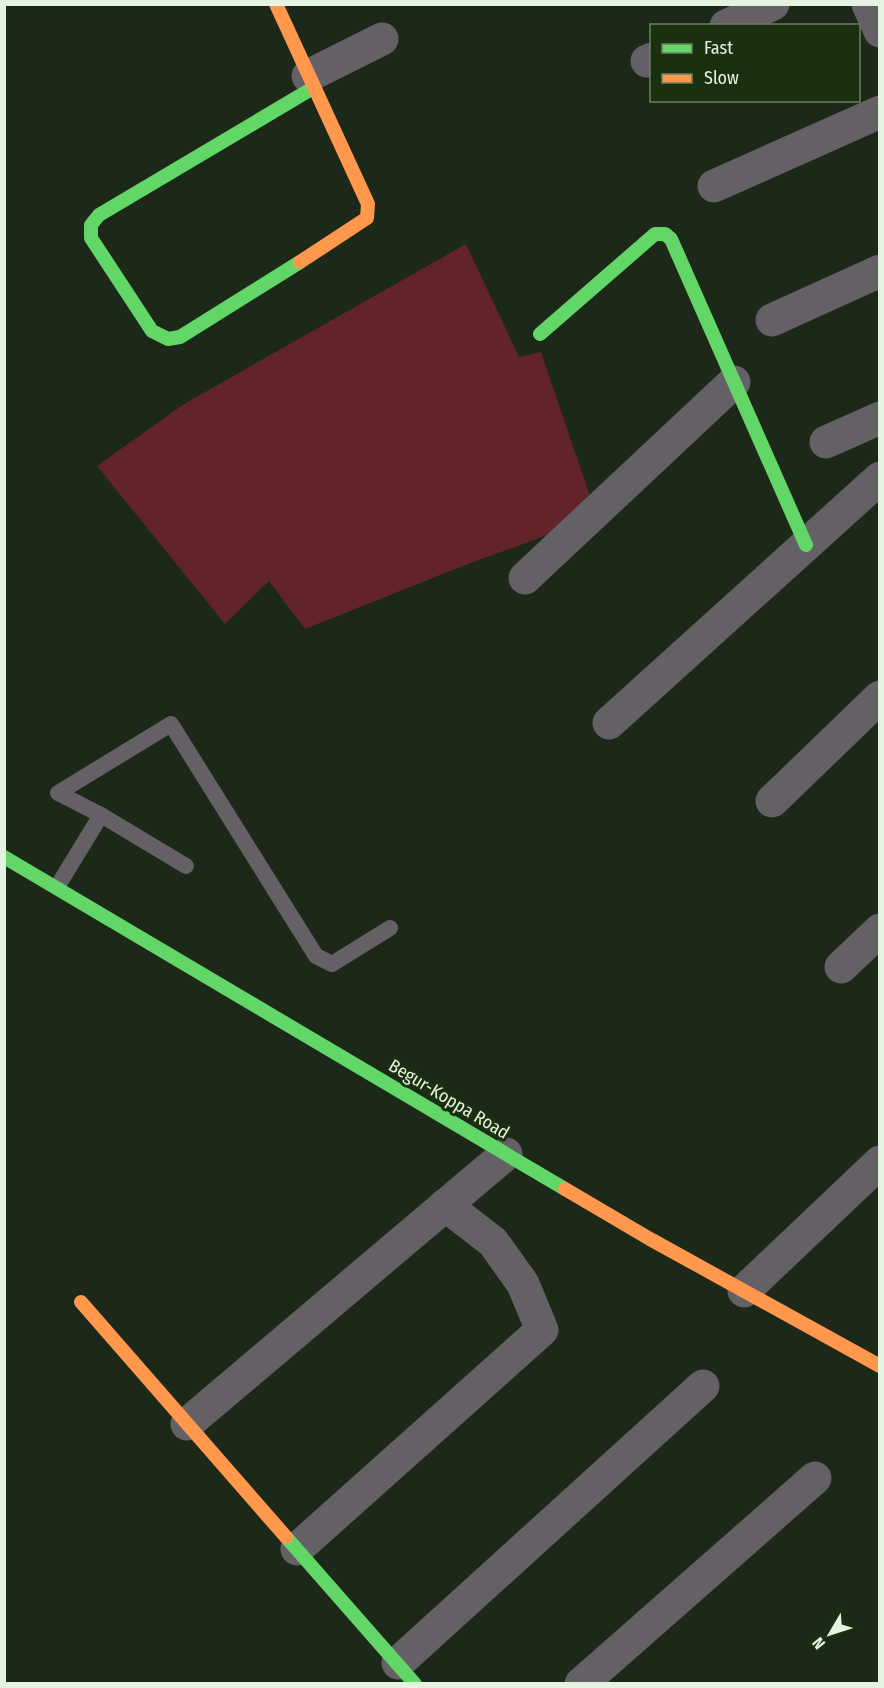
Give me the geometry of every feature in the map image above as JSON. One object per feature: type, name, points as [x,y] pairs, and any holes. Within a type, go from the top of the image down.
[{"type":"street","points":[[276,4],[311,82],[368,204],[367,218],[180,337],[168,339],[152,331],[91,238],[91,225],[99,215],[311,82],[382,39]]},
{"type":"street","points":[[730,24],[773,4]]},
{"type":"street","points":[[868,4],[879,31]]},
{"type":"street","points":[[714,186],[879,112]]},
{"type":"street","points":[[540,334],[655,234],[665,234],[671,239],[806,545]]},
{"type":"street","points":[[772,320],[879,271]]},
{"type":"street","points":[[525,578],[734,382]]},
{"type":"street","points":[[826,442],[879,418]]},
{"type":"street","points":[[609,723],[879,478]]},
{"type":"street","points":[[772,801],[879,698]]},
{"type":"street","name":"Begur-Koppa Road","points":[[4,857],[650,1239],[879,1365]]},
{"type":"street","points":[[841,967],[879,930]]},
{"type":"street","points":[[187,1424],[506,1154]]},
{"type":"street","points":[[744,1291],[879,1162]]},
{"type":"street","points":[[297,1549],[542,1329],[523,1284],[492,1242],[446,1205]]},
{"type":"street","points":[[81,1302],[406,1673],[703,1386]]},
{"type":"street","points":[[581,1683],[815,1478]]},
{"type":"lane","points":[[186,866],[101,815],[58,793],[171,724],[316,956],[332,964],[390,928]]},
{"type":"lane","points":[[57,887],[101,815]]},
{"type":"shaded area","points":[[466,244],[519,357],[541,352],[597,517],[460,567],[305,629],[269,581],[225,624],[97,466],[184,404]]},
{"type":"traffic: fast","points":[[300,262],[180,337],[168,339],[152,331],[91,238],[91,225],[99,215],[313,88]]},
{"type":"traffic: fast","points":[[540,334],[655,234],[665,234],[671,239],[806,545]]},
{"type":"traffic: fast","points":[[4,857],[565,1189]]},
{"type":"traffic: fast","points":[[286,1537],[415,1684]]},
{"type":"traffic: slow","points":[[276,4],[368,204],[367,218],[300,262]]},
{"type":"traffic: slow","points":[[565,1189],[650,1239],[880,1366]]},
{"type":"traffic: slow","points":[[81,1302],[286,1537]]}]
